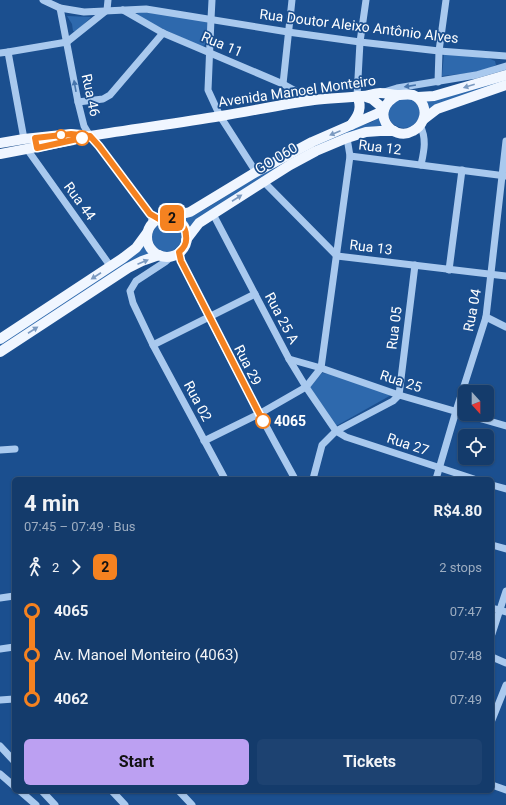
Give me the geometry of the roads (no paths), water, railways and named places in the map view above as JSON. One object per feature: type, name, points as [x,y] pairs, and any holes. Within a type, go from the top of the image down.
[{"type":"main road","points":[[382,93],[411,95],[418,97],[434,96],[506,75]]},
{"type":"main road","points":[[398,95],[387,103],[384,110],[384,121],[388,127],[394,131],[408,133],[413,131],[437,109],[506,86]]},
{"type":"main road","name":"Avenida Manoel Monteiro","points":[[0,154],[71,134],[90,136],[313,100],[382,93]]},
{"type":"main road","points":[[351,126],[360,112],[360,96],[372,100],[384,110]]},
{"type":"main road","points":[[418,97],[422,103],[424,111],[422,122]]},
{"type":"main road","name":"GO 060","points":[[170,217],[190,212],[256,172],[312,142],[351,126],[384,110]]},
{"type":"main road","name":"GO 060","points":[[186,240],[199,223],[263,181],[316,151],[366,132],[394,131]]},
{"type":"main road","name":"Avenida Manoel Monteiro","points":[[0,143],[24,139],[33,145]]},
{"type":"main road","points":[[0,339],[111,267],[136,248],[147,233],[154,219],[170,217],[181,222],[186,234],[186,240],[184,246],[171,257],[142,262],[128,268],[0,352]]},
{"type":"main road","points":[[147,233],[148,245],[152,250],[171,257]]},
{"type":"street","name":"Rua Doutor Aleixo Antônio Alves","points":[[44,0],[60,8],[84,12],[146,9],[360,42],[439,51],[506,56]]},
{"type":"street","points":[[0,53],[67,42],[108,10],[108,0]]},
{"type":"street","points":[[212,0],[208,90],[220,116],[256,172]]},
{"type":"street","points":[[283,84],[292,0]]},
{"type":"street","points":[[360,96],[360,42],[366,0]]},
{"type":"street","points":[[438,82],[439,51],[446,0]]},
{"type":"street","name":"Rua 46","points":[[60,8],[84,126],[90,136],[154,219]]},
{"type":"street","name":"Rua 11","points":[[122,10],[163,33],[283,84],[313,100]]},
{"type":"street","points":[[78,102],[103,99],[110,95],[163,33]]},
{"type":"street","points":[[8,52],[24,139]]},
{"type":"street","name":"Avenida Manoel Monteiro","points":[[382,93],[397,88],[476,75],[506,66]]},
{"type":"street","points":[[422,122],[425,142],[422,165]]},
{"type":"street","points":[[347,138],[350,156]]},
{"type":"street","name":"Rua 04","points":[[437,477],[486,317],[504,176],[506,141]]},
{"type":"street","name":"Rua 44","points":[[33,145],[111,267]]},
{"type":"street","name":"Rua 12","points":[[321,368],[350,156],[504,176]]},
{"type":"street","points":[[449,270],[462,170]]},
{"type":"street","name":"Rua 13","points":[[263,181],[336,256],[506,276]]},
{"type":"street","name":"Rua 25 A","points":[[213,214],[289,359],[336,431]]},
{"type":"street","name":"Rua 29","points":[[171,257],[209,317],[259,414],[294,477]]},
{"type":"street","name":"Rua 02","points":[[171,257],[136,280],[130,291],[133,303],[153,345],[204,441],[259,414],[306,387],[321,368]]},
{"type":"street","name":"Rua 05","points":[[399,394],[415,265]]},
{"type":"street","points":[[153,345],[255,294]]},
{"type":"street","points":[[486,317],[506,327]]},
{"type":"street","name":"Rua 25","points":[[289,359],[506,426]]},
{"type":"street","points":[[314,477],[322,445],[336,431],[393,400],[399,394]]},
{"type":"street","name":"Rua 27","points":[[336,431],[346,438],[468,477]]},
{"type":"street","points":[[204,441],[223,477]]},
{"type":"street","points":[[0,450],[15,449]]},
{"type":"street","points":[[494,485],[506,489]]},
{"type":"street","points":[[494,546],[506,549]]},
{"type":"street","points":[[494,627],[506,591]]},
{"type":"street","points":[[0,598],[12,596]]},
{"type":"street","points":[[0,649],[12,647]]},
{"type":"street","points":[[494,658],[506,663]]},
{"type":"street","points":[[494,715],[506,685]]},
{"type":"street","points":[[0,700],[12,699]]},
{"type":"street","points":[[0,746],[12,759]]},
{"type":"street","points":[[0,774],[12,784]]},
{"type":"street","points":[[494,786],[506,790]]},
{"type":"street","points":[[22,793],[36,805]]},
{"type":"street","points":[[44,793],[55,805]]},
{"type":"street","points":[[114,793],[125,805]]},
{"type":"street","points":[[181,793],[192,805]]},
{"type":"place","name":"4065","points":[[263,421]]}]
